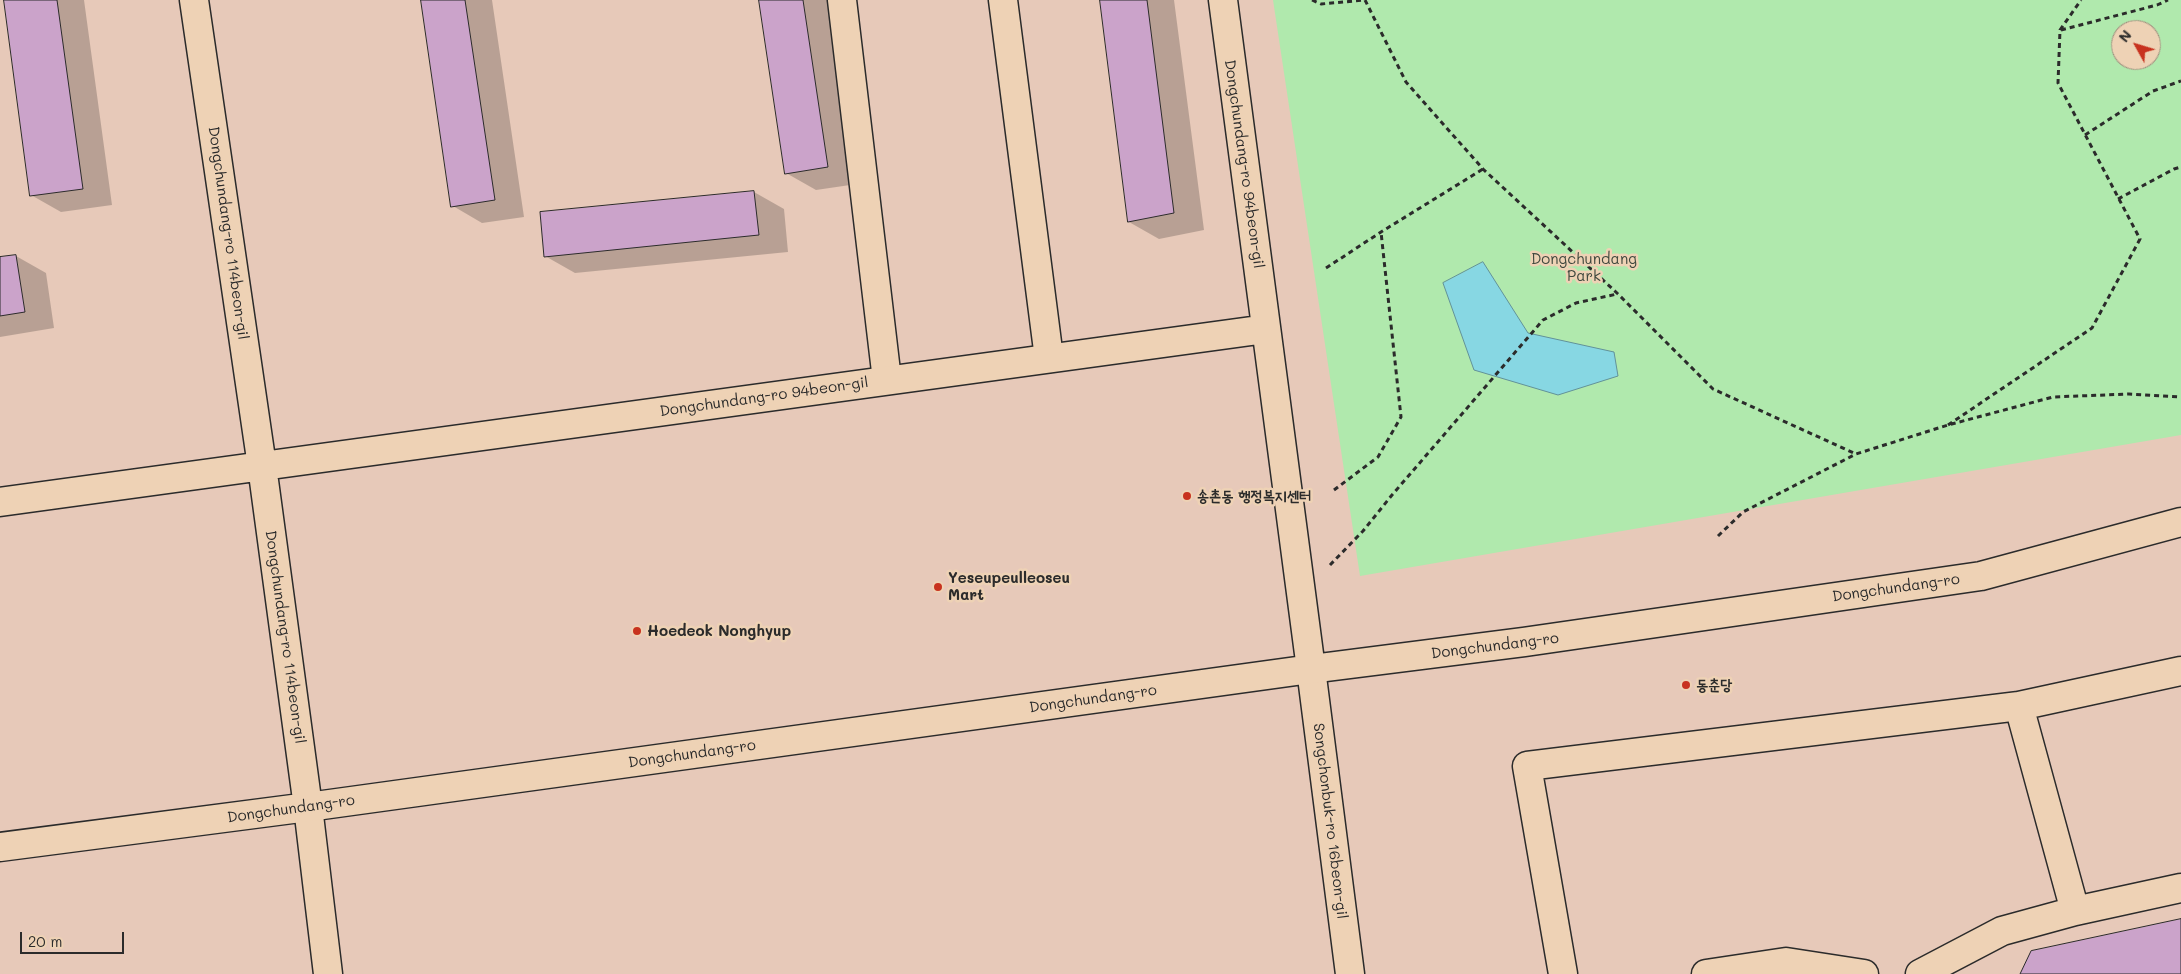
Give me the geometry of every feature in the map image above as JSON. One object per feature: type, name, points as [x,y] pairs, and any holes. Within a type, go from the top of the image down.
[{"type":"main road","name":"Dongchundang-ro 114beon-gil","points":[[194,0],[262,466],[308,807],[328,974]]},
{"type":"main road","points":[[842,0],[887,380]]},
{"type":"main road","points":[[1003,0],[1049,358]]},
{"type":"main road","name":"Dongchundang-ro 94beon-gil","points":[[1222,0],[1311,669]]},
{"type":"main road","name":"Dongchundang-ro 94beon-gil","points":[[262,466],[1266,328]]},
{"type":"main road","points":[[0,502],[262,466]]},
{"type":"main road","name":"Dongchundang-ro","points":[[0,847],[308,807],[1311,669],[1524,642],[1981,576],[2181,522]]},
{"type":"main road","name":"Songchonbuk-ro 16beon-gil","points":[[1311,669],[1350,974]]},
{"type":"main road","points":[[1563,974],[1527,766],[2018,706],[2181,671]]},
{"type":"main road","points":[[2018,706],[2076,911]]},
{"type":"main road","points":[[1920,974],[2002,931],[2076,911],[2181,888]]},
{"type":"main road","points":[[1706,974],[1786,962],[1864,974]]},
{"type":"path","points":[[1312,0],[1321,4],[1365,0],[1406,82],[1483,169],[1618,294],[1713,389],[1856,454]]},
{"type":"path","points":[[1948,425],[2092,328],[2140,238],[2058,83],[2060,30],[2081,0]]},
{"type":"path","points":[[2060,30],[2157,5],[2168,0]]},
{"type":"path","points":[[2085,135],[2153,91],[2181,80]]},
{"type":"path","points":[[2118,199],[2181,167]]},
{"type":"path","points":[[1326,268],[1483,169]]},
{"type":"path","points":[[1334,490],[1378,457],[1401,417],[1381,232]]},
{"type":"path","points":[[1301,596],[1363,532],[1392,495],[1543,320],[1576,303],[1618,294]]},
{"type":"path","points":[[1718,536],[1743,512],[1856,454],[1948,425],[2053,397],[2129,394],[2181,397]]},
{"type":"green space","name":"Dongchundang Park","points":[[1273,0],[2181,0],[2181,435],[1360,576]]},
{"type":"water","points":[[1483,262],[1528,333],[1614,352],[1618,376],[1558,395],[1474,370],[1443,283]]},
{"type":"building","points":[[4,0],[57,0],[83,189],[30,196]]},
{"type":"building","points":[[421,0],[465,0],[495,200],[451,207]]},
{"type":"building","points":[[759,0],[803,0],[828,167],[785,174]]},
{"type":"building","points":[[1100,0],[1147,0],[1174,213],[1128,222]]},
{"type":"building","points":[[754,191],[759,235],[544,257],[540,212]]},
{"type":"building","points":[[16,255],[25,312],[0,316],[0,257]]},
{"type":"building","points":[[2181,919],[2181,974],[2020,974],[2031,951]]},
{"type":"place","name":"송촌동 행정복지센터","points":[[1187,496]]},
{"type":"place","name":"Yeseupeulleoseu Mart","points":[[938,587]]},
{"type":"place","name":"Hoedeok Nonghyup","points":[[637,631]]},
{"type":"place","name":"동춘당","points":[[1686,685]]}]
